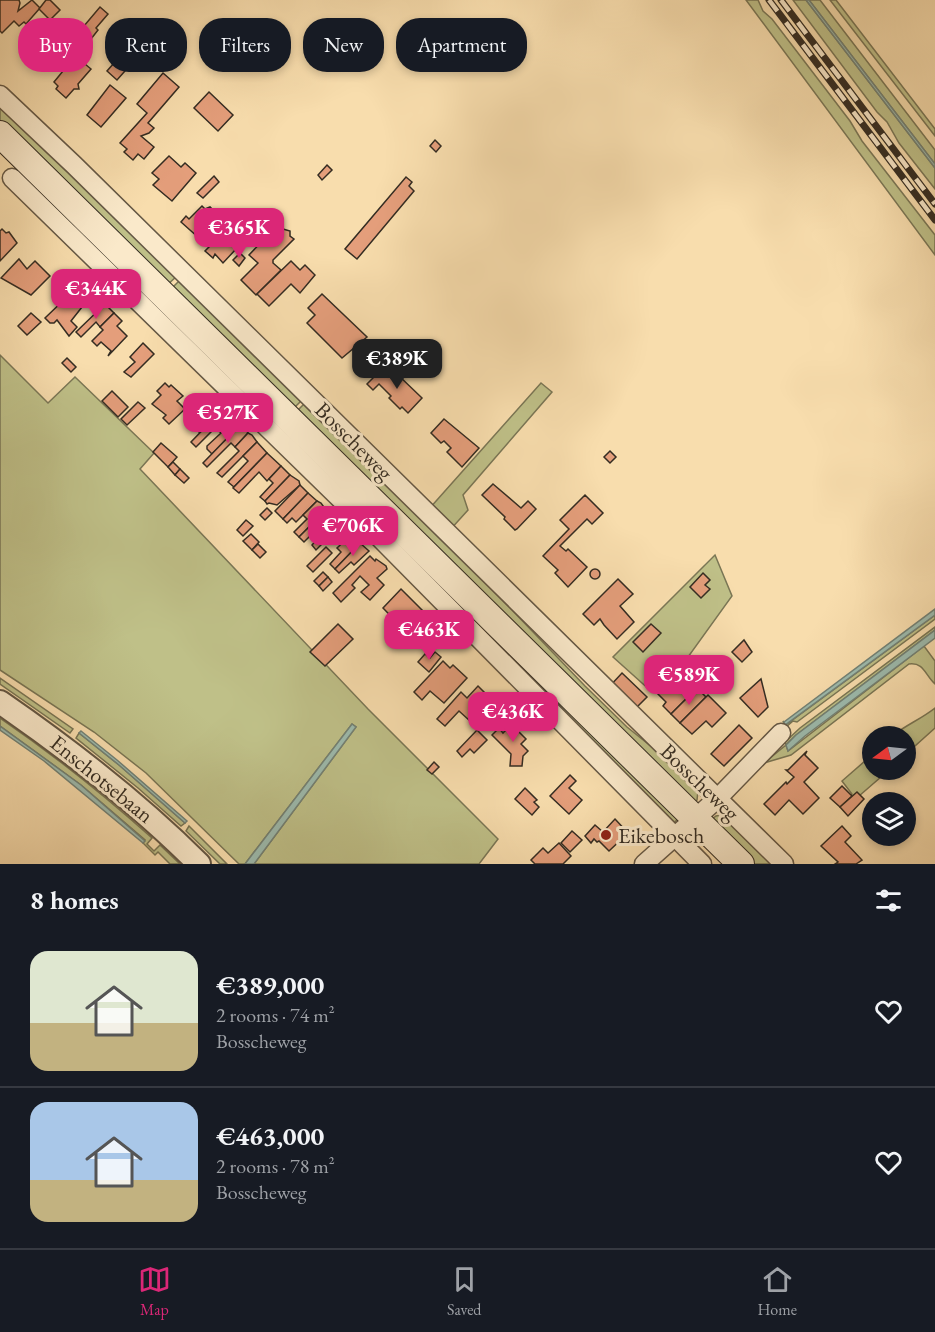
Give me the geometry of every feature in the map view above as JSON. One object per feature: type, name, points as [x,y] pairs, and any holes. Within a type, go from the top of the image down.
[{"type":"main road","name":"Bosscheweg","points":[[0,134],[140,288],[741,864]]},
{"type":"street","name":"Bosscheweg","points":[[0,95],[74,165],[784,864]]},
{"type":"street","name":"Bosscheweg","points":[[12,178],[140,288],[369,526],[702,864]]},
{"type":"street","name":"Enschotsebaan","points":[[0,702],[49,735],[110,782],[166,831],[199,864]]},
{"type":"street","points":[[644,864],[717,799],[781,733]]},
{"type":"green space","points":[[746,0],[758,0],[763,11],[772,19],[935,235],[935,255]]},
{"type":"green space","points":[[793,0],[806,0],[935,168],[935,189],[899,143],[887,122],[877,112]]},
{"type":"green space","points":[[809,0],[820,0],[935,150],[935,164]]},
{"type":"green space","points":[[830,0],[836,0],[935,129],[935,136]]},
{"type":"green space","points":[[0,102],[177,276],[166,286],[0,124]]},
{"type":"green space","points":[[180,280],[302,400],[292,410],[170,290]]},
{"type":"green space","points":[[157,302],[678,818],[673,825],[153,306]]},
{"type":"green space","points":[[0,355],[48,403],[75,377],[154,453],[140,469],[368,709],[498,839],[479,864],[254,864],[356,727],[352,724],[245,864],[239,864],[146,773],[94,732],[0,670]]},
{"type":"green space","points":[[541,383],[552,392],[463,495],[468,510],[450,530],[429,509]]},
{"type":"green space","points":[[305,403],[461,557],[585,686],[627,727],[668,760],[698,791],[697,800],[694,802],[295,413]]},
{"type":"green space","points":[[715,555],[732,596],[683,664],[652,692],[613,657]]},
{"type":"green space","points":[[935,615],[935,619],[797,722],[793,721],[785,728],[783,721],[787,724]]},
{"type":"green space","points":[[935,627],[935,630],[796,735],[786,745],[785,742],[800,728]]},
{"type":"green space","points":[[924,646],[935,661],[935,684],[921,667],[909,664],[791,755],[764,763],[786,745],[788,751]]},
{"type":"green space","points":[[0,678],[73,729],[70,733],[0,684]]},
{"type":"green space","points":[[935,708],[935,728],[916,745],[916,726],[907,726]]},
{"type":"green space","points":[[0,718],[59,761],[134,822],[152,838],[147,844],[154,851],[160,845],[180,864],[170,864],[158,852],[155,855],[143,843],[145,840],[81,785],[0,726]]},
{"type":"green space","points":[[79,733],[185,823],[181,826],[76,738]]},
{"type":"green space","points":[[862,764],[862,780],[877,780],[844,809],[839,803],[852,794],[842,781]]},
{"type":"green space","points":[[721,815],[774,864],[753,864],[712,824],[711,820]]},
{"type":"green space","points":[[189,826],[227,864],[220,864],[186,831]]},
{"type":"shaded area","points":[[806,0],[809,0],[935,164],[935,168]]},
{"type":"shaded area","points":[[935,609],[935,615],[785,725],[784,722]]},
{"type":"shaded area","points":[[935,630],[935,638],[788,751],[786,745],[796,735]]},
{"type":"shaded area","points":[[352,724],[356,727],[254,864],[245,864]]},
{"type":"shaded area","points":[[0,726],[81,785],[145,841],[143,843],[44,761],[0,730]]},
{"type":"shaded area","points":[[81,731],[187,821],[185,823],[79,733]]},
{"type":"building","points":[[0,0],[19,0],[18,11],[32,0],[40,8],[31,18],[18,18],[18,25],[14,21],[2,33],[0,31]]},
{"type":"building","points":[[46,0],[50,0],[60,10],[52,18],[48,18],[39,9]]},
{"type":"building","points":[[100,7],[108,14],[96,28],[98,30],[93,36],[93,18],[91,18]]},
{"type":"building","points":[[62,72],[88,72],[78,84],[79,89],[74,89],[66,98],[56,89],[58,86],[54,82]]},
{"type":"building","points":[[108,72],[124,72],[117,80]]},
{"type":"building","points":[[163,73],[179,87],[148,123],[154,128],[141,136],[154,147],[144,159],[138,154],[133,160],[124,152],[127,149],[120,143],[147,113],[137,104]]},
{"type":"building","points":[[110,85],[126,98],[101,127],[87,115]]},
{"type":"building","points":[[209,92],[233,115],[218,131],[194,108]]},
{"type":"building","points":[[435,140],[441,146],[436,152],[430,146]]},
{"type":"building","points":[[169,156],[181,167],[185,163],[196,173],[172,201],[153,185],[159,179],[152,173]]},
{"type":"building","points":[[327,165],[332,170],[322,180],[318,175]]},
{"type":"building","points":[[214,176],[219,182],[203,198],[197,193]]},
{"type":"building","points":[[406,177],[412,182],[409,186],[414,191],[357,259],[345,249]]},
{"type":"building","points":[[202,206],[213,210],[211,215],[214,218],[221,211],[233,223],[209,247],[181,222],[186,216],[189,219]]},
{"type":"building","points":[[233,223],[240,230],[228,242],[236,249],[223,263],[215,254],[213,258],[205,251]]},
{"type":"building","points":[[2,229],[6,233],[9,232],[17,243],[0,261],[0,231]]},
{"type":"building","points":[[283,229],[290,231],[290,236],[294,239],[273,260],[273,263],[281,270],[256,295],[241,280],[258,263],[249,255],[269,234],[274,238]]},
{"type":"building","points":[[240,253],[245,258],[239,266],[233,260]]},
{"type":"building","points":[[19,259],[27,269],[35,261],[50,276],[31,295],[1,278]]},
{"type":"building","points":[[291,261],[300,270],[305,265],[315,275],[300,293],[291,284],[269,306],[257,294]]},
{"type":"building","points":[[322,294],[367,337],[342,358],[307,323],[315,315],[308,308]]},
{"type":"building","points":[[69,295],[82,307],[71,321],[77,327],[69,336],[57,320],[50,323],[45,318]]},
{"type":"building","points":[[105,304],[114,313],[100,327],[96,322],[81,337],[76,332]]},
{"type":"building","points":[[31,313],[41,322],[27,335],[18,326]]},
{"type":"building","points":[[114,313],[122,321],[117,326],[127,336],[108,356],[111,351],[101,342],[97,346],[92,341],[103,330],[100,327]]},
{"type":"building","points":[[143,343],[154,354],[131,377],[124,372],[135,362],[130,357]]},
{"type":"building","points":[[67,358],[76,367],[71,372],[62,363]]},
{"type":"building","points":[[382,369],[392,379],[397,374],[422,398],[408,413],[402,407],[400,409],[389,398],[391,396],[379,384],[373,390],[367,384]]},
{"type":"building","points":[[165,383],[169,387],[171,385],[183,396],[177,401],[185,409],[169,424],[163,418],[166,415],[152,404],[161,395],[157,391]]},
{"type":"building","points":[[112,391],[128,407],[118,417],[102,401]]},
{"type":"building","points":[[214,401],[223,409],[200,433],[191,424]]},
{"type":"building","points":[[138,402],[145,408],[127,425],[121,419]]},
{"type":"building","points":[[223,409],[232,417],[219,431],[216,427],[196,447],[191,442]]},
{"type":"building","points":[[232,417],[240,425],[212,454],[207,446],[221,433],[219,431]]},
{"type":"building","points":[[444,419],[479,448],[462,467],[447,452],[451,448],[444,441],[441,443],[431,433]]},
{"type":"building","points":[[240,425],[248,433],[235,447],[231,443],[207,467],[203,463]]},
{"type":"building","points":[[248,433],[257,442],[222,477],[217,473],[239,451],[235,447]]},
{"type":"building","points":[[257,442],[267,453],[234,487],[228,482],[248,461],[243,456]]},
{"type":"building","points":[[161,443],[177,457],[168,467],[153,452]]},
{"type":"building","points":[[610,451],[616,457],[610,463],[604,457]]},
{"type":"building","points":[[267,453],[281,466],[267,481],[259,472],[239,493],[233,488]]},
{"type":"building","points":[[173,462],[180,469],[175,475],[168,467]]},
{"type":"building","points":[[281,466],[290,475],[265,501],[260,497],[273,483],[269,479]]},
{"type":"building","points":[[180,469],[189,478],[184,483],[175,475]]},
{"type":"building","points":[[290,475],[299,481],[300,485],[277,505],[267,504],[265,501]]},
{"type":"building","points":[[493,484],[521,508],[528,501],[536,509],[517,529],[515,530],[482,495]]},
{"type":"building","points":[[300,485],[308,493],[283,519],[275,511]]},
{"type":"building","points":[[308,493],[317,501],[296,522],[292,518],[287,523],[283,519]]},
{"type":"building","points":[[585,495],[603,513],[592,524],[587,519],[560,546],[566,551],[568,549],[587,567],[568,587],[555,573],[558,570],[543,556],[569,529],[560,520]]},
{"type":"building","points":[[317,501],[326,510],[299,537],[294,532],[307,519],[303,515]]},
{"type":"building","points":[[267,508],[272,513],[265,520],[260,515]]},
{"type":"building","points":[[326,510],[335,519],[322,532],[318,528],[304,542],[299,537]]},
{"type":"building","points":[[335,519],[347,531],[334,544],[328,538],[316,550],[312,545]]},
{"type":"building","points":[[246,520],[253,526],[243,536],[237,530]]},
{"type":"building","points":[[251,534],[259,542],[252,550],[243,541]]},
{"type":"building","points":[[352,534],[360,543],[335,569],[330,564],[341,552],[337,548]]},
{"type":"building","points":[[360,543],[369,551],[354,565],[351,562],[339,573],[335,569]]},
{"type":"building","points":[[258,544],[266,552],[260,558],[252,550]]},
{"type":"building","points":[[326,547],[332,553],[313,572],[307,566]]},
{"type":"building","points":[[370,556],[386,566],[387,569],[377,578],[384,585],[370,600],[361,592],[369,585],[360,576],[352,585],[355,588],[341,602],[333,593]]},
{"type":"building","points":[[595,569],[599,570],[599,578],[595,579],[591,578],[590,574],[591,570]]},
{"type":"building","points":[[323,572],[328,577],[319,586],[314,581]]},
{"type":"building","points":[[703,573],[710,580],[705,585],[710,589],[701,598],[690,587]]},
{"type":"building","points":[[328,577],[332,582],[323,591],[319,586]]},
{"type":"building","points":[[618,579],[633,594],[620,606],[634,622],[617,639],[600,619],[594,625],[583,614]]},
{"type":"building","points":[[401,589],[441,629],[422,648],[383,608]]},
{"type":"building","points":[[338,624],[353,639],[325,666],[310,652]]},
{"type":"building","points":[[651,624],[661,633],[643,652],[633,642]]},
{"type":"building","points":[[744,640],[752,652],[742,662],[732,652]]},
{"type":"building","points":[[435,652],[441,657],[429,672],[418,662],[425,654],[430,658]]},
{"type":"building","points":[[443,661],[450,668],[453,665],[467,678],[444,703],[430,691],[422,700],[414,692]]},
{"type":"building","points":[[622,673],[647,697],[633,711],[609,687]]},
{"type":"building","points":[[761,679],[768,707],[758,717],[740,698]]},
{"type":"building","points":[[664,682],[672,689],[676,685],[682,685],[686,689],[691,683],[697,688],[671,714],[663,706],[666,702],[658,694]]},
{"type":"building","points":[[478,686],[491,699],[470,721],[459,711],[445,726],[437,719],[461,692],[467,698]]},
{"type":"building","points":[[697,688],[706,697],[680,723],[671,714]]},
{"type":"building","points":[[708,695],[726,713],[712,727],[706,721],[692,734],[680,723]]},
{"type":"building","points":[[514,721],[521,728],[518,731],[526,739],[521,744],[528,751],[523,756],[522,766],[510,766],[511,754],[492,735],[499,728],[503,733]]},
{"type":"building","points":[[739,725],[752,738],[724,766],[711,754]]},
{"type":"building","points":[[477,730],[487,740],[474,753],[470,749],[462,757],[457,751]]},
{"type":"building","points":[[807,751],[805,755],[818,768],[804,782],[819,798],[803,814],[789,800],[775,815],[764,804],[794,777],[786,770]]},
{"type":"building","points":[[434,762],[439,767],[432,774],[427,770]]},
{"type":"building","points":[[570,775],[576,781],[569,788],[582,800],[569,814],[550,796]]},
{"type":"building","points":[[842,786],[852,796],[840,807],[830,798]]},
{"type":"building","points":[[525,788],[537,800],[534,802],[539,807],[532,815],[515,799]]},
{"type":"building","points":[[857,792],[862,797],[862,801],[848,816],[840,807]]},
{"type":"building","name":"Eikebosch","points":[[615,819],[628,833],[609,851],[599,841],[594,839],[591,843],[585,836],[595,825],[603,832]]},
{"type":"building","points":[[842,826],[851,836],[845,842],[862,860],[856,864],[835,864],[838,862],[821,846]]},
{"type":"building","points":[[572,831],[582,840],[570,852],[561,843]]},
{"type":"building","points":[[559,843],[571,856],[563,864],[535,864],[531,860],[543,848],[548,853]]},
{"type":"railway","points":[[769,0],[935,220]]},
{"type":"railway","points":[[781,0],[935,204]]},
{"type":"place","name":"Eikebosch","points":[[606,835]]}]
